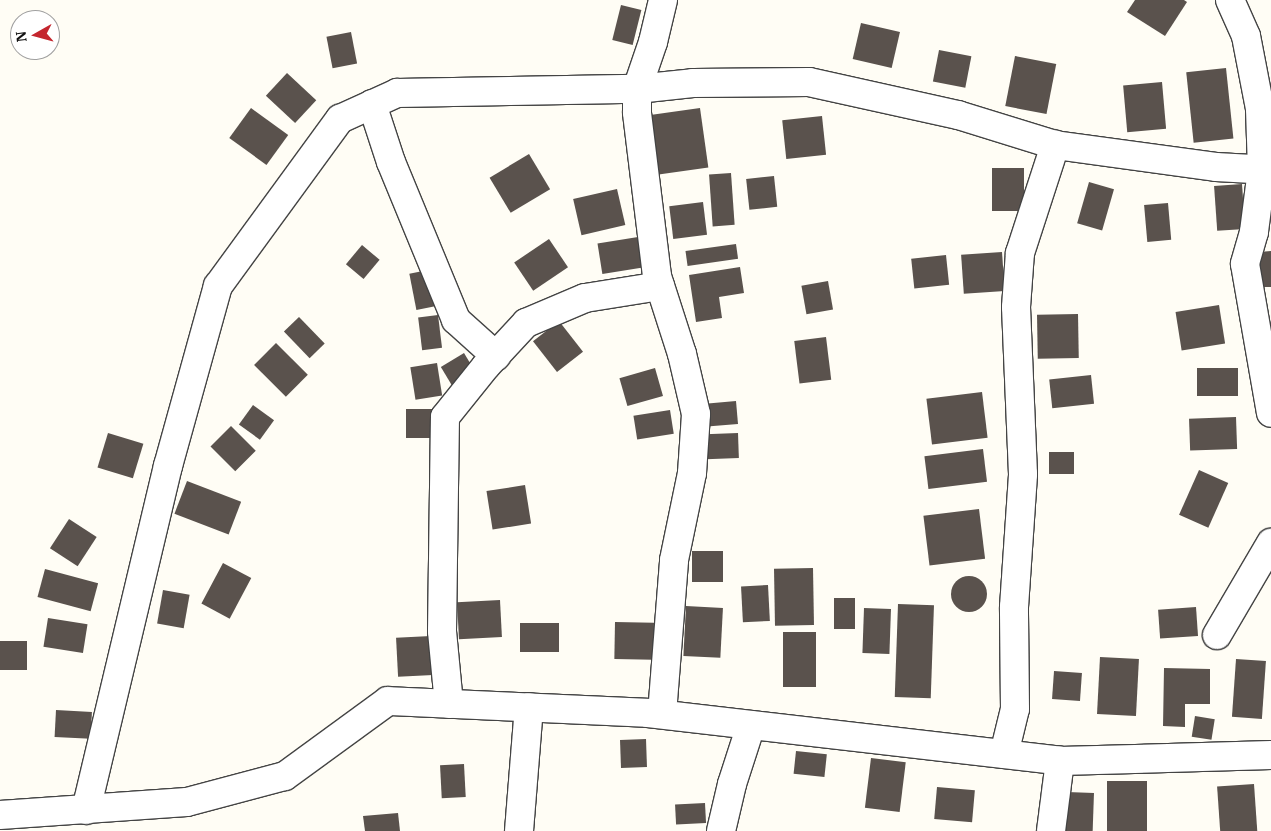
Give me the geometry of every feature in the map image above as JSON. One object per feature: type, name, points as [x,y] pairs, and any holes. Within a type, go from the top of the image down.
[{"type":"street","points":[[662,714],[674,560],[692,473],[696,414],[682,354],[660,286],[646,195],[637,112],[638,89],[653,42],[663,0]]},
{"type":"street","points":[[1230,0],[1246,36],[1260,109],[1267,170],[1245,264],[1271,414]]},
{"type":"street","points":[[86,810],[168,466],[218,286],[340,118],[398,93],[638,89],[693,83],[809,82],[958,114],[1055,145],[1216,167],[1267,170]]},
{"type":"street","points":[[372,104],[390,162],[456,320],[496,356]]},
{"type":"street","points":[[1004,754],[1015,709],[1014,607],[1023,474],[1016,307],[1020,253],[1055,145]]},
{"type":"street","points":[[449,704],[442,631],[445,417],[526,323],[584,298],[660,286]]},
{"type":"street","points":[[1217,635],[1271,543]]},
{"type":"street","points":[[0,815],[187,802],[285,776],[388,701],[662,714],[1060,760],[1271,755]]},
{"type":"street","points":[[519,831],[529,707]]},
{"type":"street","points":[[721,831],[732,784],[751,724]]},
{"type":"street","points":[[1051,831],[1060,760]]},
{"type":"building","points":[[1135,0],[1184,0],[1187,2],[1165,36],[1127,12]]},
{"type":"building","points":[[621,5],[641,10],[633,45],[612,40]]},
{"type":"building","points":[[861,23],[900,32],[892,68],[853,59]]},
{"type":"building","points":[[351,32],[357,63],[333,68],[326,37]]},
{"type":"building","points":[[939,50],[971,56],[965,88],[933,81]]},
{"type":"building","points":[[1015,56],[1056,64],[1046,114],[1005,106]]},
{"type":"building","points":[[1226,68],[1233,139],[1194,143],[1186,72]]},
{"type":"building","points":[[287,73],[316,100],[295,123],[266,96]]},
{"type":"building","points":[[1162,82],[1166,129],[1127,132],[1123,85]]},
{"type":"building","points":[[251,108],[288,135],[266,165],[229,138]]},
{"type":"building","points":[[700,108],[708,167],[657,175],[649,115]]},
{"type":"building","points":[[822,116],[826,155],[786,159],[782,120]]},
{"type":"building","points":[[529,154],[550,189],[511,213],[490,178]]},
{"type":"building","points":[[992,168],[1024,168],[1024,211],[992,211]]},
{"type":"building","points":[[731,173],[735,225],[713,226],[709,175]]},
{"type":"building","points":[[774,176],[777,207],[749,210],[746,179]]},
{"type":"building","points":[[1089,182],[1114,189],[1102,231],[1077,223]]},
{"type":"building","points":[[1242,184],[1245,229],[1217,231],[1214,186]]},
{"type":"building","points":[[617,189],[625,225],[581,235],[573,199]]},
{"type":"building","points":[[703,202],[707,235],[673,239],[669,206]]},
{"type":"building","points":[[1168,203],[1171,240],[1147,242],[1144,205]]},
{"type":"building","points":[[638,237],[643,268],[602,274],[598,243]]},
{"type":"building","points":[[549,239],[568,267],[533,291],[514,262]]},
{"type":"building","points":[[736,244],[738,259],[688,266],[685,251]]},
{"type":"building","points":[[362,245],[380,260],[364,279],[346,264]]},
{"type":"building","points":[[1271,251],[1271,287],[1262,287],[1259,252]]},
{"type":"building","points":[[1002,252],[1005,291],[964,294],[961,255]]},
{"type":"building","points":[[946,255],[949,285],[914,288],[911,259]]},
{"type":"building","points":[[740,267],[744,293],[719,297],[722,318],[696,322],[689,275]]},
{"type":"building","points":[[428,270],[435,306],[416,310],[409,274]]},
{"type":"building","points":[[828,281],[833,310],[806,314],[801,286]]},
{"type":"building","points":[[1219,305],[1225,344],[1182,350],[1176,312]]},
{"type":"building","points":[[1078,314],[1079,358],[1038,359],[1037,315]]},
{"type":"building","points":[[438,315],[442,348],[422,350],[418,317]]},
{"type":"building","points":[[299,317],[325,344],[310,358],[284,332]]},
{"type":"building","points":[[559,321],[583,352],[557,372],[533,341]]},
{"type":"building","points":[[826,337],[831,380],[799,384],[794,341]]},
{"type":"building","points":[[276,343],[308,375],[286,397],[254,365]]},
{"type":"building","points":[[464,353],[475,371],[452,385],[441,367]]},
{"type":"building","points":[[437,363],[442,396],[415,400],[410,367]]},
{"type":"building","points":[[655,368],[663,396],[627,406],[619,378]]},
{"type":"building","points":[[1197,368],[1238,368],[1238,396],[1197,396]]},
{"type":"building","points":[[1091,375],[1094,404],[1052,408],[1049,379]]},
{"type":"building","points":[[982,392],[988,438],[932,444],[926,399]]},
{"type":"building","points":[[736,401],[738,424],[707,427],[705,404]]},
{"type":"building","points":[[253,405],[274,420],[260,440],[239,424]]},
{"type":"building","points":[[406,409],[432,409],[432,438],[406,438]]},
{"type":"building","points":[[670,410],[674,434],[637,439],[633,416]]},
{"type":"building","points":[[1236,417],[1237,449],[1190,451],[1189,419]]},
{"type":"building","points":[[231,426],[256,451],[235,471],[210,447]]},
{"type":"building","points":[[108,433],[143,444],[133,478],[97,467]]},
{"type":"building","points":[[738,433],[739,458],[706,459],[705,434]]},
{"type":"building","points":[[983,449],[987,482],[928,489],[924,456]]},
{"type":"building","points":[[1049,452],[1074,452],[1074,474],[1049,474]]},
{"type":"building","points":[[1199,470],[1228,483],[1208,528],[1179,515]]},
{"type":"building","points":[[187,481],[241,502],[229,534],[174,514]]},
{"type":"building","points":[[525,485],[531,524],[493,530],[486,491]]},
{"type":"building","points":[[979,509],[985,559],[930,565],[923,516]]},
{"type":"building","points":[[69,519],[97,537],[78,566],[50,548]]},
{"type":"building","points":[[692,551],[723,551],[723,582],[692,582]]},
{"type":"building","points":[[223,563],[251,578],[230,619],[201,604]]},
{"type":"building","points":[[813,568],[814,625],[775,626],[774,569]]},
{"type":"building","points":[[45,569],[98,583],[91,611],[37,597]]},
{"type":"building","points":[[969,576],[982,581],[987,594],[982,607],[969,612],[956,607],[951,594],[956,581]]},
{"type":"building","points":[[768,585],[770,621],[743,622],[741,586]]},
{"type":"building","points":[[163,590],[190,595],[184,628],[157,623]]},
{"type":"building","points":[[834,598],[855,598],[855,629],[834,629]]},
{"type":"building","points":[[500,600],[502,637],[459,639],[457,602]]},
{"type":"building","points":[[898,604],[934,605],[931,698],[895,697]]},
{"type":"building","points":[[686,606],[723,608],[720,658],[683,656]]},
{"type":"building","points":[[1196,607],[1198,636],[1160,639],[1158,610]]},
{"type":"building","points":[[864,608],[891,609],[889,654],[862,653]]},
{"type":"building","points":[[48,618],[88,624],[83,653],[43,647]]},
{"type":"building","points":[[615,622],[654,623],[653,660],[614,659]]},
{"type":"building","points":[[520,623],[559,623],[559,652],[520,652]]},
{"type":"building","points":[[783,632],[816,632],[816,687],[783,687]]},
{"type":"building","points":[[431,636],[433,675],[398,677],[396,638]]},
{"type":"building","points":[[0,641],[27,641],[27,670],[0,670]]},
{"type":"building","points":[[1100,657],[1139,659],[1136,716],[1097,714]]},
{"type":"building","points":[[1236,659],[1266,661],[1262,719],[1232,717]]},
{"type":"building","points":[[1164,668],[1210,669],[1210,704],[1185,704],[1185,727],[1163,726]]},
{"type":"building","points":[[1054,671],[1082,673],[1080,701],[1052,699]]},
{"type":"building","points":[[56,710],[92,712],[91,739],[55,737]]},
{"type":"building","points":[[1195,716],[1215,719],[1211,740],[1192,737]]},
{"type":"building","points":[[646,739],[647,767],[621,768],[620,740]]},
{"type":"building","points":[[796,751],[827,754],[824,777],[794,774]]},
{"type":"building","points":[[871,758],[906,762],[900,812],[865,808]]},
{"type":"building","points":[[464,764],[466,797],[442,798],[440,765]]},
{"type":"building","points":[[1107,781],[1147,781],[1147,831],[1107,831]]},
{"type":"building","points":[[1254,784],[1257,831],[1220,831],[1217,787]]},
{"type":"building","points":[[937,787],[975,790],[972,822],[934,819]]},
{"type":"building","points":[[1067,792],[1094,793],[1093,831],[1066,831]]},
{"type":"building","points":[[705,803],[706,823],[676,825],[675,805]]},
{"type":"building","points":[[398,813],[400,831],[365,831],[363,816]]}]
